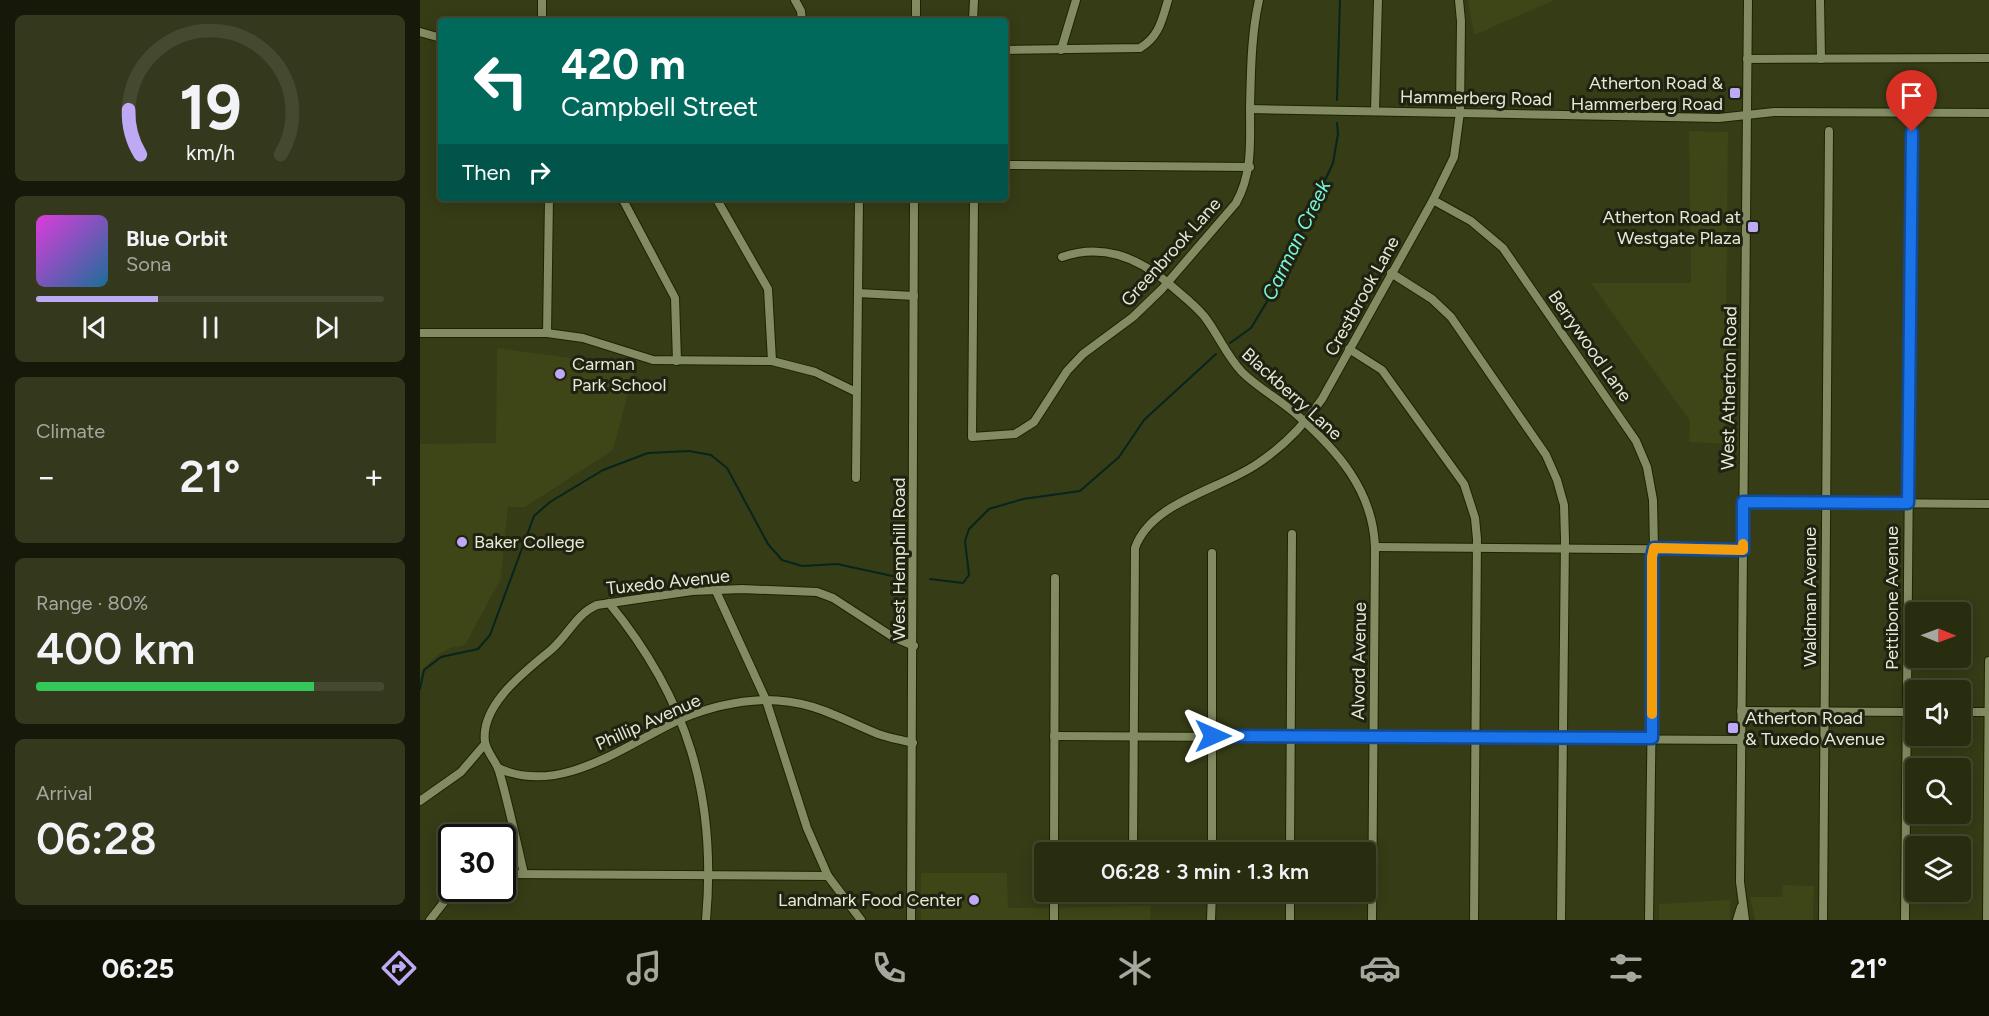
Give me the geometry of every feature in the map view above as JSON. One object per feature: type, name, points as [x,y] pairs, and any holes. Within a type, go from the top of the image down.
[{"type":"street","points":[[542,0],[542,18]]},
{"type":"street","points":[[795,0],[802,18]]},
{"type":"street","points":[[916,0],[916,18]]},
{"type":"street","points":[[973,18],[974,0]]},
{"type":"street","points":[[1061,50],[1076,0]]},
{"type":"street","points":[[1008,50],[1140,48],[1147,44],[1160,27],[1168,0]]},
{"type":"street","name":"Greenbrook Lane","points":[[974,201],[972,437],[1015,434],[1034,422],[1058,382],[1083,354],[1134,317],[1167,282],[1236,203],[1245,187],[1250,167],[1254,24],[1259,0]]},
{"type":"street","points":[[1375,110],[1378,0]]},
{"type":"street","name":"Crestbrook Lane","points":[[1133,736],[1135,549],[1140,535],[1164,511],[1258,464],[1305,423],[1322,399],[1433,200],[1454,157],[1460,112],[1461,21],[1459,0]]},
{"type":"street","name":"West Atherton Road","points":[[1745,920],[1742,905],[1741,711],[1748,0]]},
{"type":"street","points":[[1820,0],[1821,59]]},
{"type":"street","points":[[420,32],[438,37]]},
{"type":"street","points":[[1747,59],[1989,58]]},
{"type":"street","name":"Hammerberg Road","points":[[1250,109],[1719,118],[1774,112],[1989,113]]},
{"type":"street","name":"Waldman Avenue","points":[[1823,920],[1829,131]]},
{"type":"street","name":"Pettibone Avenue","points":[[1911,680],[1908,503],[1912,132]]},
{"type":"street","points":[[1008,165],[1250,167]]},
{"type":"street","name":"Berrywood Lane","points":[[1433,200],[1471,221],[1503,248],[1636,441],[1647,467],[1653,500],[1654,548],[1652,557],[1649,920]]},
{"type":"street","points":[[547,333],[549,201]]},
{"type":"street","points":[[624,201],[675,298],[676,361]]},
{"type":"street","points":[[718,201],[768,289],[772,361]]},
{"type":"street","points":[[856,478],[859,201]]},
{"type":"street","name":"West Hemphill Road","points":[[911,920],[914,646],[914,201]]},
{"type":"street","name":"Blackberry Lane","points":[[1062,256],[1089,250],[1119,254],[1136,261],[1167,282],[1204,316],[1224,350],[1243,373],[1305,423],[1346,466],[1362,491],[1372,514],[1375,547]]},
{"type":"street","points":[[1391,273],[1432,299],[1450,317],[1546,455],[1557,480],[1564,505],[1561,920]]},
{"type":"street","points":[[858,293],[914,296]]},
{"type":"street","points":[[420,333],[547,333],[583,338],[641,358],[676,361],[772,361],[815,372],[856,392]]},
{"type":"street","points":[[1349,349],[1382,370],[1464,484],[1475,518],[1474,920]]},
{"type":"street","points":[[1743,502],[1989,504]]},
{"type":"street","points":[[1290,842],[1292,534]]},
{"type":"street","points":[[1375,547],[1743,550]]},
{"type":"street","name":"Alvord Avenue","points":[[1372,920],[1375,547]]},
{"type":"street","points":[[1212,553],[1212,842]]},
{"type":"street","points":[[1054,842],[1055,578]]},
{"type":"street","name":"Tuxedo Avenue","points":[[485,744],[488,722],[501,696],[556,645],[580,614],[597,604],[692,591],[742,589],[817,591],[833,598],[893,637],[914,646]]},
{"type":"street","points":[[716,591],[765,700],[807,828],[828,876],[861,920]]},
{"type":"street","points":[[609,603],[654,664],[682,719],[704,802],[709,874],[706,920]]},
{"type":"street","points":[[1987,920],[1989,661]]},
{"type":"street","name":"Phillip Avenue","points":[[498,768],[515,776],[571,771],[629,747],[682,719],[729,704],[765,700],[812,705],[878,734],[913,743]]},
{"type":"street","points":[[1741,711],[1905,712]]},
{"type":"street","points":[[1971,712],[1989,712]]},
{"type":"street","points":[[1054,736],[1741,740]]},
{"type":"street","points":[[1133,736],[1133,842]]},
{"type":"street","points":[[420,801],[461,772],[485,744],[498,768],[524,874]]},
{"type":"street","name":"Pettibone Avenue","points":[[1905,920],[1910,746]]},
{"type":"street","points":[[516,874],[828,876]]},
{"type":"street","points":[[430,920],[444,902]]},
{"type":"street","points":[[1054,902],[1054,920]]},
{"type":"street","points":[[1211,920],[1212,902]]},
{"type":"street","points":[[1290,902],[1290,920]]},
{"type":"street","points":[[1737,920],[1742,905]]},
{"type":"shaded area","points":[[1468,0],[1555,0],[1474,35]]},
{"type":"shaded area","points":[[1689,131],[1728,132],[1725,444],[1689,442],[1690,421],[1591,283],[1691,283]]},
{"type":"shaded area","points":[[497,348],[635,367],[613,450],[525,507],[508,507],[501,578],[465,645],[450,648],[435,657],[422,670],[420,678],[420,444],[496,443]]},
{"type":"shaded area","points":[[921,873],[1007,873],[1008,908],[1151,906],[1150,920],[921,920]]},
{"type":"shaded area","points":[[1783,885],[1814,886],[1813,920],[1755,920],[1750,897],[1782,897]]},
{"type":"shaded area","points":[[1730,900],[1730,920],[1659,920],[1659,904]]},
{"type":"waterway","name":"Carman Creek","points":[[1337,100],[1340,0]]},
{"type":"waterway","name":"Carman Creek","points":[[1230,343],[1251,328],[1274,290],[1333,163],[1338,134],[1337,123]]},
{"type":"waterway","name":"Carman Creek","points":[[930,579],[963,583],[969,575],[965,541],[969,529],[989,509],[1023,499],[1080,491],[1119,457],[1144,420],[1216,354]]},
{"type":"waterway","name":"Carman Creek","points":[[420,689],[424,670],[441,657],[478,649],[490,635],[534,516],[550,502],[603,470],[648,453],[689,451],[711,455],[727,468],[768,544],[782,560],[802,566],[837,564],[897,577]]},
{"type":"slow traffic","points":[[1652,714],[1652,557],[1654,548],[1743,550],[1743,544]]},
{"type":"place","name":"Atherton Road & Hammerberg Road","points":[[1735,93]]},
{"type":"place","name":"Atherton Road at Westgate Plaza","points":[[1753,227]]},
{"type":"place","name":"Carman Park School","points":[[560,374]]},
{"type":"place","name":"Baker College","points":[[462,542]]},
{"type":"place","name":"Atherton Road & Tuxedo Avenue","points":[[1733,728]]},
{"type":"place","name":"Landmark Food Center","points":[[974,900]]},
{"type":"route","points":[[1213,736],[1652,738],[1652,557],[1654,548],[1743,550],[1743,502],[1908,503],[1912,132]]}]
